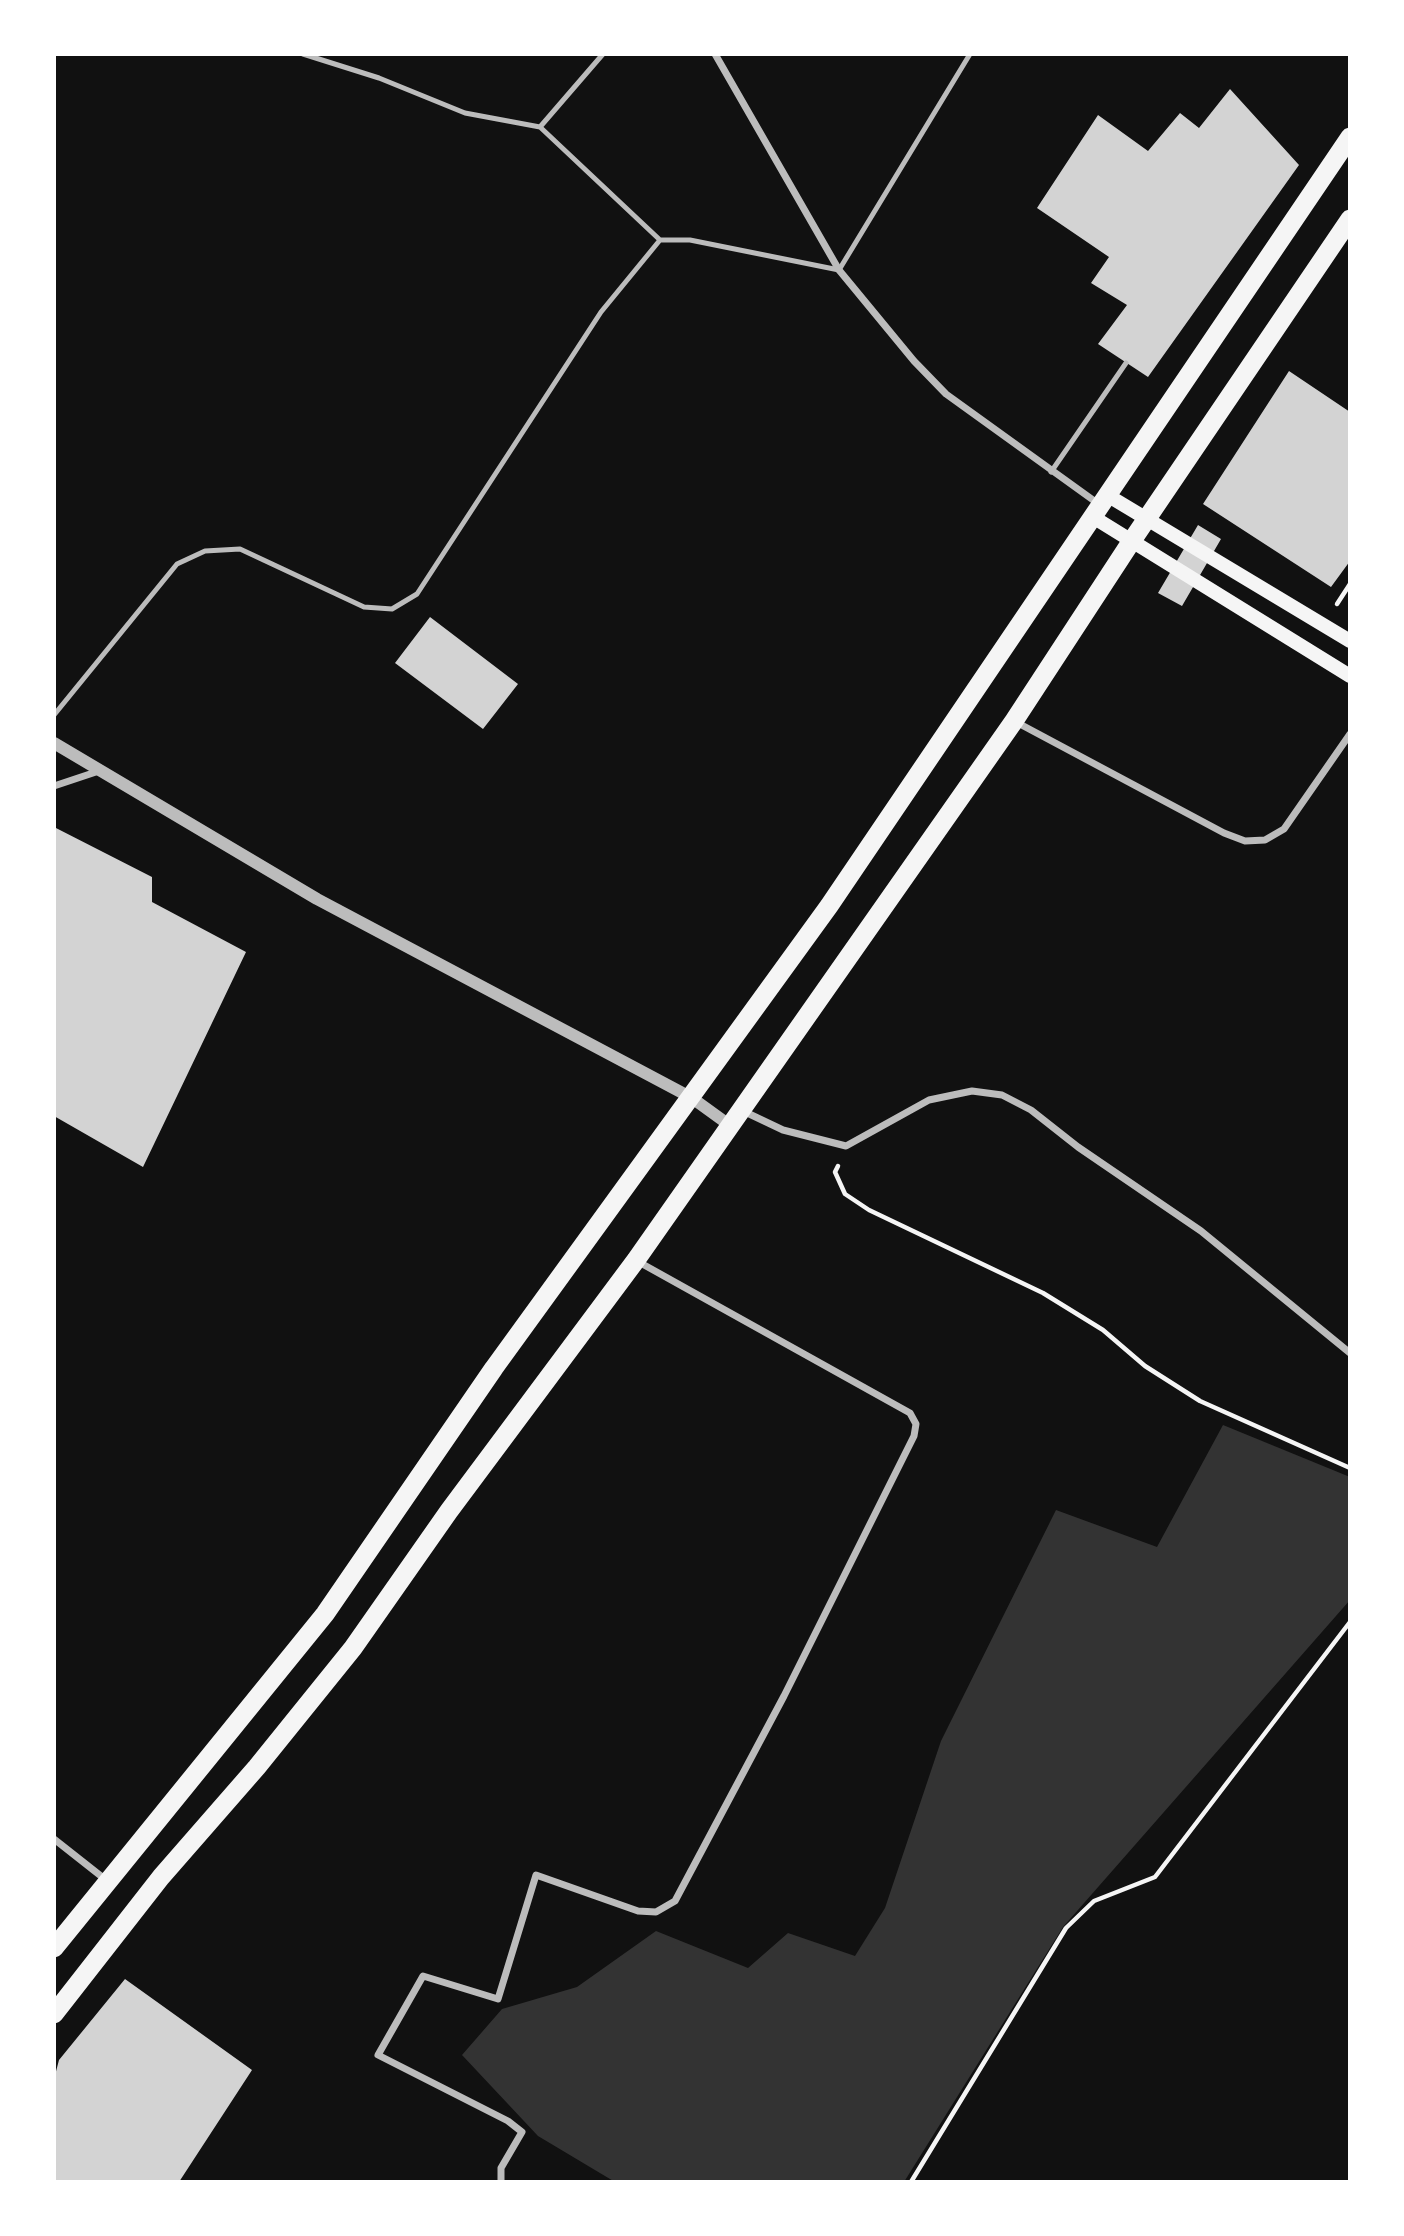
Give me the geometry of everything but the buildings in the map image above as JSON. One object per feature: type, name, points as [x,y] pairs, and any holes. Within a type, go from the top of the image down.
[{"type":"highway","points":[[54,1948],[325,1614],[494,1368],[837,895],[1350,137]]},
{"type":"highway","points":[[54,2014],[161,1877],[257,1768],[353,1648],[449,1511],[636,1260],[1014,721],[1131,542],[1350,219]]},
{"type":"main road","points":[[1100,506],[1146,520],[1350,641]]},
{"type":"main road","points":[[1100,506],[1131,542],[1350,676]]},
{"type":"street","points":[[715,54],[839,270],[914,361],[946,394],[1100,506]]},
{"type":"street","points":[[1014,721],[1245,841],[1265,840],[1284,829],[1350,734]]},
{"type":"street","points":[[54,743],[317,899],[692,1098],[737,1119],[846,1146],[929,1100],[972,1091],[1002,1095],[1031,1110],[1078,1147],[1201,1231],[1350,1353]]},
{"type":"street","points":[[54,786],[99,771]]},
{"type":"street","points":[[501,2182],[501,2168],[522,2132],[508,2121],[378,2055],[423,1976],[498,1999],[536,1875],[638,1911],[656,1912],[674,1901],[784,1696],[914,1436],[916,1424],[910,1413],[636,1260]]},
{"type":"street","points":[[54,1839],[108,1882]]},
{"type":"lane","points":[[303,54],[379,78],[465,113],[540,127],[660,240],[690,240],[839,270],[970,54]]},
{"type":"lane","points":[[540,127],[603,54]]},
{"type":"lane","points":[[54,715],[177,564],[205,551],[240,550],[364,607],[392,609],[417,594],[601,312],[660,240]]},
{"type":"lane","points":[[1051,472],[1126,363]]},
{"type":"path","points":[[846,1146],[835,1172],[845,1194],[869,1210],[1043,1293],[1103,1330],[1145,1366],[1200,1401],[1350,1468]]},
{"type":"path","points":[[911,2182],[1066,1928],[1094,1900],[1155,1877],[1350,1622]]},
{"type":"shaded area","points":[[1223,1425],[1350,1477],[1350,1600],[1063,1927],[904,2182],[615,2182],[538,2136],[462,2055],[502,2009],[577,1987],[656,1931],[748,1968],[788,1933],[855,1956],[885,1908],[941,1741],[1056,1510],[1157,1547]]}]
